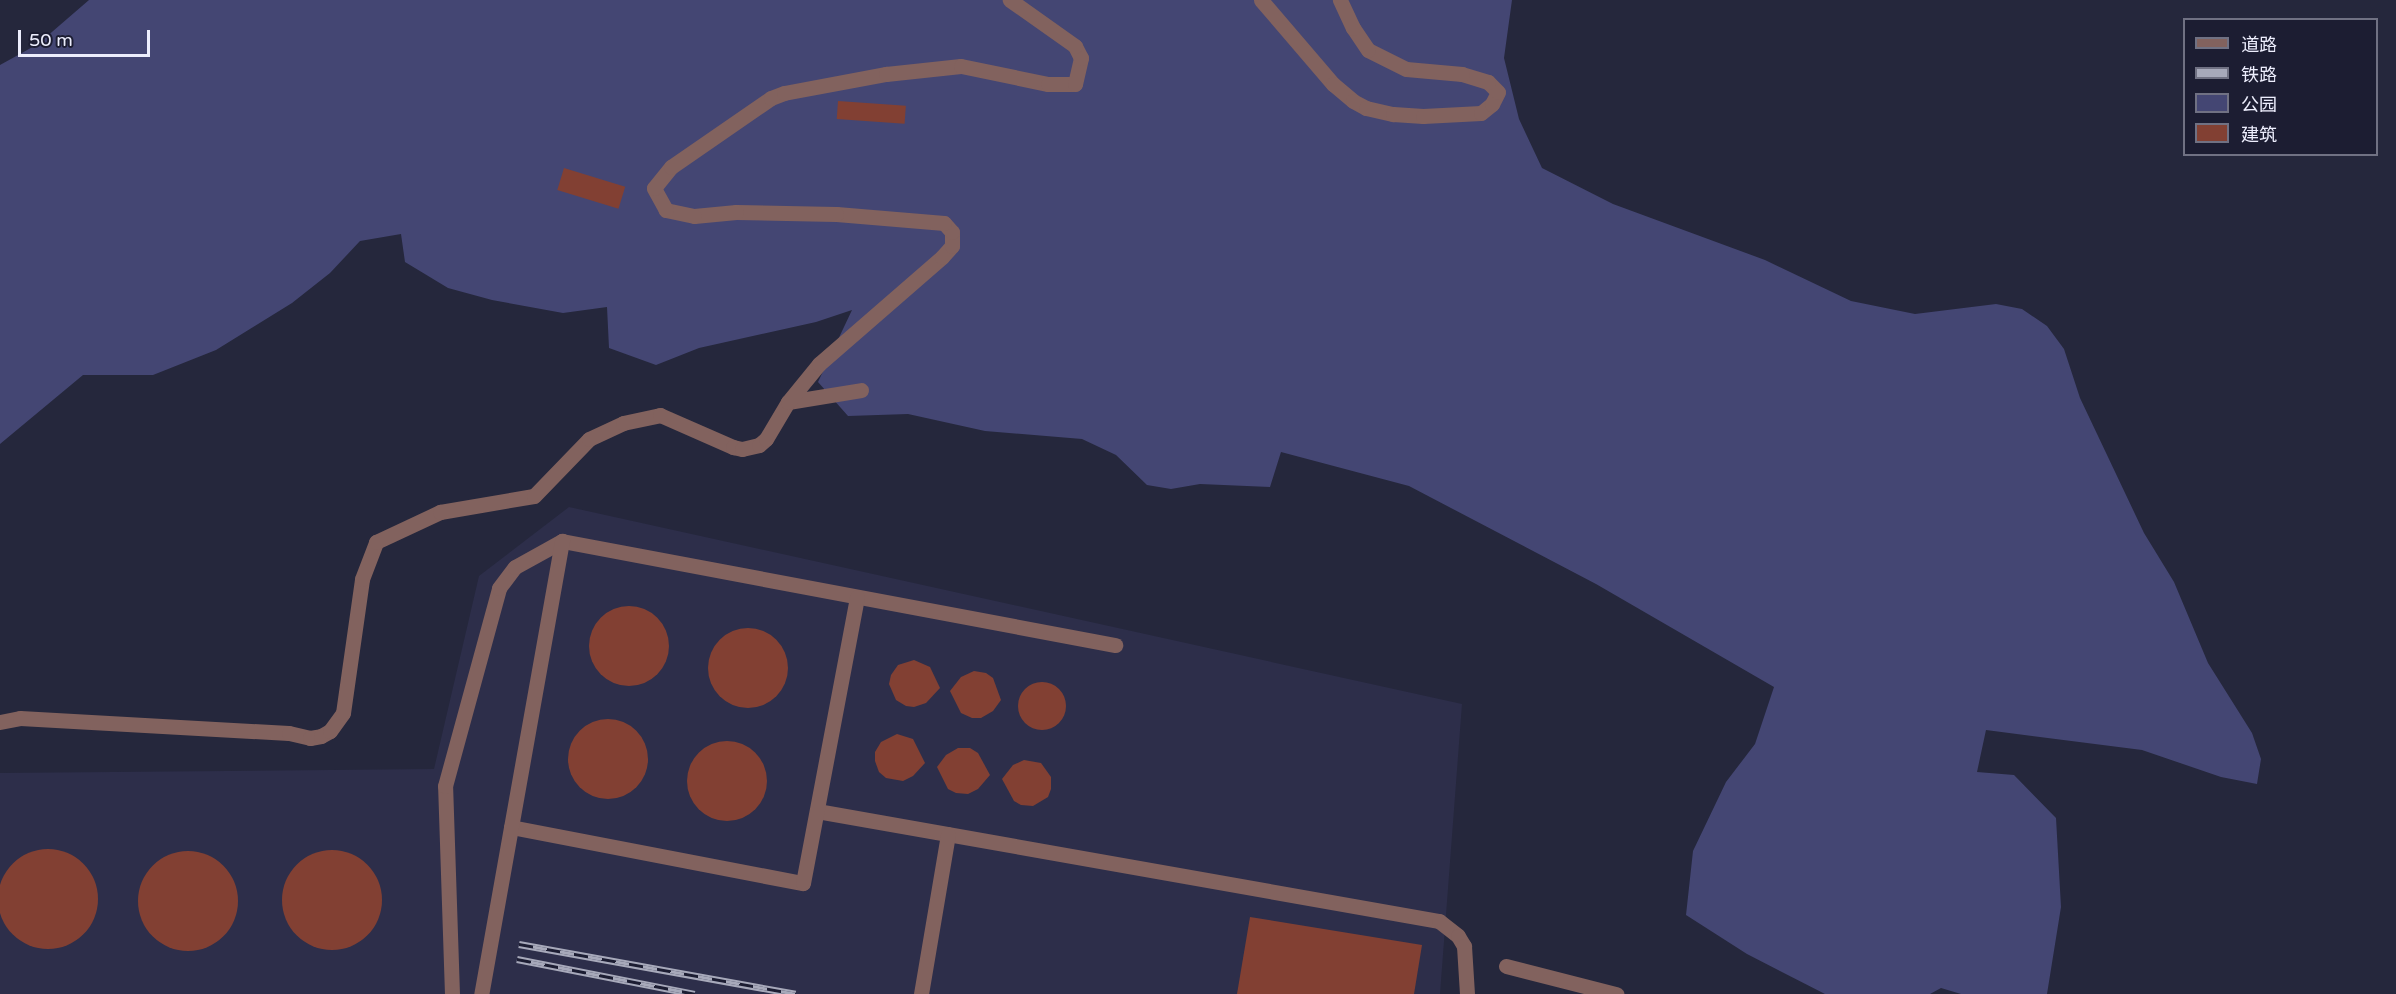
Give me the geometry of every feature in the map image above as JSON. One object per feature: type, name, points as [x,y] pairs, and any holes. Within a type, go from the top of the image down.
[{"type":"street","points":[[0,722],[20,718],[289,733],[310,738],[321,736],[338,723],[343,713],[362,579],[376,542],[440,512],[534,496],[589,439],[623,423],[660,415],[733,447],[751,448],[766,439],[788,402],[819,364],[942,257],[952,246],[952,232],[944,223],[836,214],[736,212],[694,216],[666,210],[654,188],[671,167],[771,98],[784,93],[886,74],[960,66],[986,69],[1048,84],[1075,84],[1081,58],[1075,46],[1010,0]]},
{"type":"street","points":[[1261,0],[1333,84],[1353,101],[1366,108],[1393,114],[1423,116],[1481,113],[1492,104],[1498,92],[1488,81],[1462,74],[1406,69],[1368,50],[1353,28],[1340,0]]},
{"type":"street","points":[[788,402],[861,390]]},
{"type":"street","points":[[481,994],[562,541]]},
{"type":"street","points":[[452,994],[445,786],[499,588],[515,567],[562,541],[1115,645]]},
{"type":"street","points":[[511,827],[803,883],[858,597]]},
{"type":"street","points":[[817,811],[1439,921],[1454,932],[1464,946],[1467,994]]},
{"type":"street","points":[[921,994],[948,834]]},
{"type":"street","points":[[1506,966],[1616,994]]},
{"type":"shaded area","points":[[569,507],[1462,704],[1440,994],[0,994],[0,773],[434,769],[479,576]]},
{"type":"green space","points":[[89,0],[1512,0],[1504,58],[1519,119],[1542,168],[1613,204],[1765,260],[1851,301],[1915,314],[1996,304],[2022,309],[2047,326],[2064,349],[2080,398],[2144,533],[2174,582],[2208,663],[2252,733],[2261,759],[2257,784],[2221,777],[2142,750],[1986,730],[1977,772],[2014,775],[2056,818],[2061,907],[2047,994],[1961,994],[1941,988],[1930,994],[1825,994],[1747,954],[1686,915],[1693,851],[1726,782],[1755,744],[1774,687],[1596,584],[1409,486],[1281,452],[1270,487],[1200,484],[1171,489],[1147,485],[1116,455],[1082,439],[985,431],[908,414],[848,416],[818,382],[852,310],[816,322],[699,348],[656,365],[609,348],[607,307],[563,313],[492,300],[448,288],[405,262],[401,234],[360,241],[330,273],[292,303],[216,350],[153,375],[83,375],[0,444],[0,65],[38,44]]},
{"type":"building","points":[[838,101],[906,106],[905,124],[837,119]]},
{"type":"building","points":[[564,168],[625,187],[618,209],[557,190]]},
{"type":"building","points":[[629,606],[644,609],[657,618],[666,631],[669,646],[666,661],[657,674],[644,683],[629,686],[614,683],[601,674],[592,661],[589,646],[592,631],[601,618],[614,609]]},
{"type":"building","points":[[748,628],[763,631],[776,640],[785,653],[788,668],[785,683],[776,696],[763,705],[748,708],[733,705],[720,696],[711,683],[708,668],[711,653],[720,640],[733,631]]},
{"type":"building","points":[[914,660],[930,667],[940,688],[926,703],[914,707],[906,706],[896,700],[889,684],[891,675],[898,665]]},
{"type":"building","points":[[974,671],[986,673],[993,678],[1001,700],[993,711],[981,718],[972,718],[961,713],[950,691],[961,677]]},
{"type":"building","points":[[1042,682],[1059,689],[1066,706],[1059,723],[1042,730],[1025,723],[1018,706],[1025,689]]},
{"type":"building","points":[[608,719],[623,722],[636,731],[645,744],[648,759],[645,774],[636,787],[623,796],[608,799],[593,796],[580,787],[571,774],[568,759],[571,744],[580,731],[593,722]]},
{"type":"building","points":[[897,734],[913,739],[925,763],[913,776],[903,781],[886,778],[879,772],[875,761],[875,752],[881,742]]},
{"type":"building","points":[[727,741],[742,744],[755,753],[764,766],[767,781],[764,796],[755,809],[742,818],[727,821],[712,818],[699,809],[690,796],[687,781],[690,766],[699,753],[712,744]]},
{"type":"building","points":[[958,748],[970,748],[978,753],[990,775],[978,789],[968,794],[956,793],[948,789],[937,767],[946,755]]},
{"type":"building","points":[[1024,760],[1041,763],[1051,777],[1048,797],[1033,806],[1021,805],[1014,801],[1002,779],[1013,765]]},
{"type":"building","points":[[38,850],[58,850],[76,857],[90,871],[97,889],[97,909],[90,927],[76,941],[58,948],[38,948],[20,941],[6,927],[-1,909],[-1,889],[6,871],[20,857]]},
{"type":"building","points":[[332,850],[351,853],[368,864],[379,881],[382,900],[379,919],[368,936],[351,947],[332,950],[313,947],[296,936],[285,919],[282,900],[285,881],[296,864],[313,853]]},
{"type":"building","points":[[188,851],[207,854],[224,865],[235,882],[238,901],[235,920],[224,937],[207,948],[188,951],[169,948],[152,937],[141,920],[138,901],[141,882],[152,865],[169,854]]},
{"type":"building","points":[[1250,917],[1422,945],[1414,994],[1237,994]]},
{"type":"railway","points":[[519,944],[796,994]]},
{"type":"railway","points":[[517,959],[695,994]]}]
